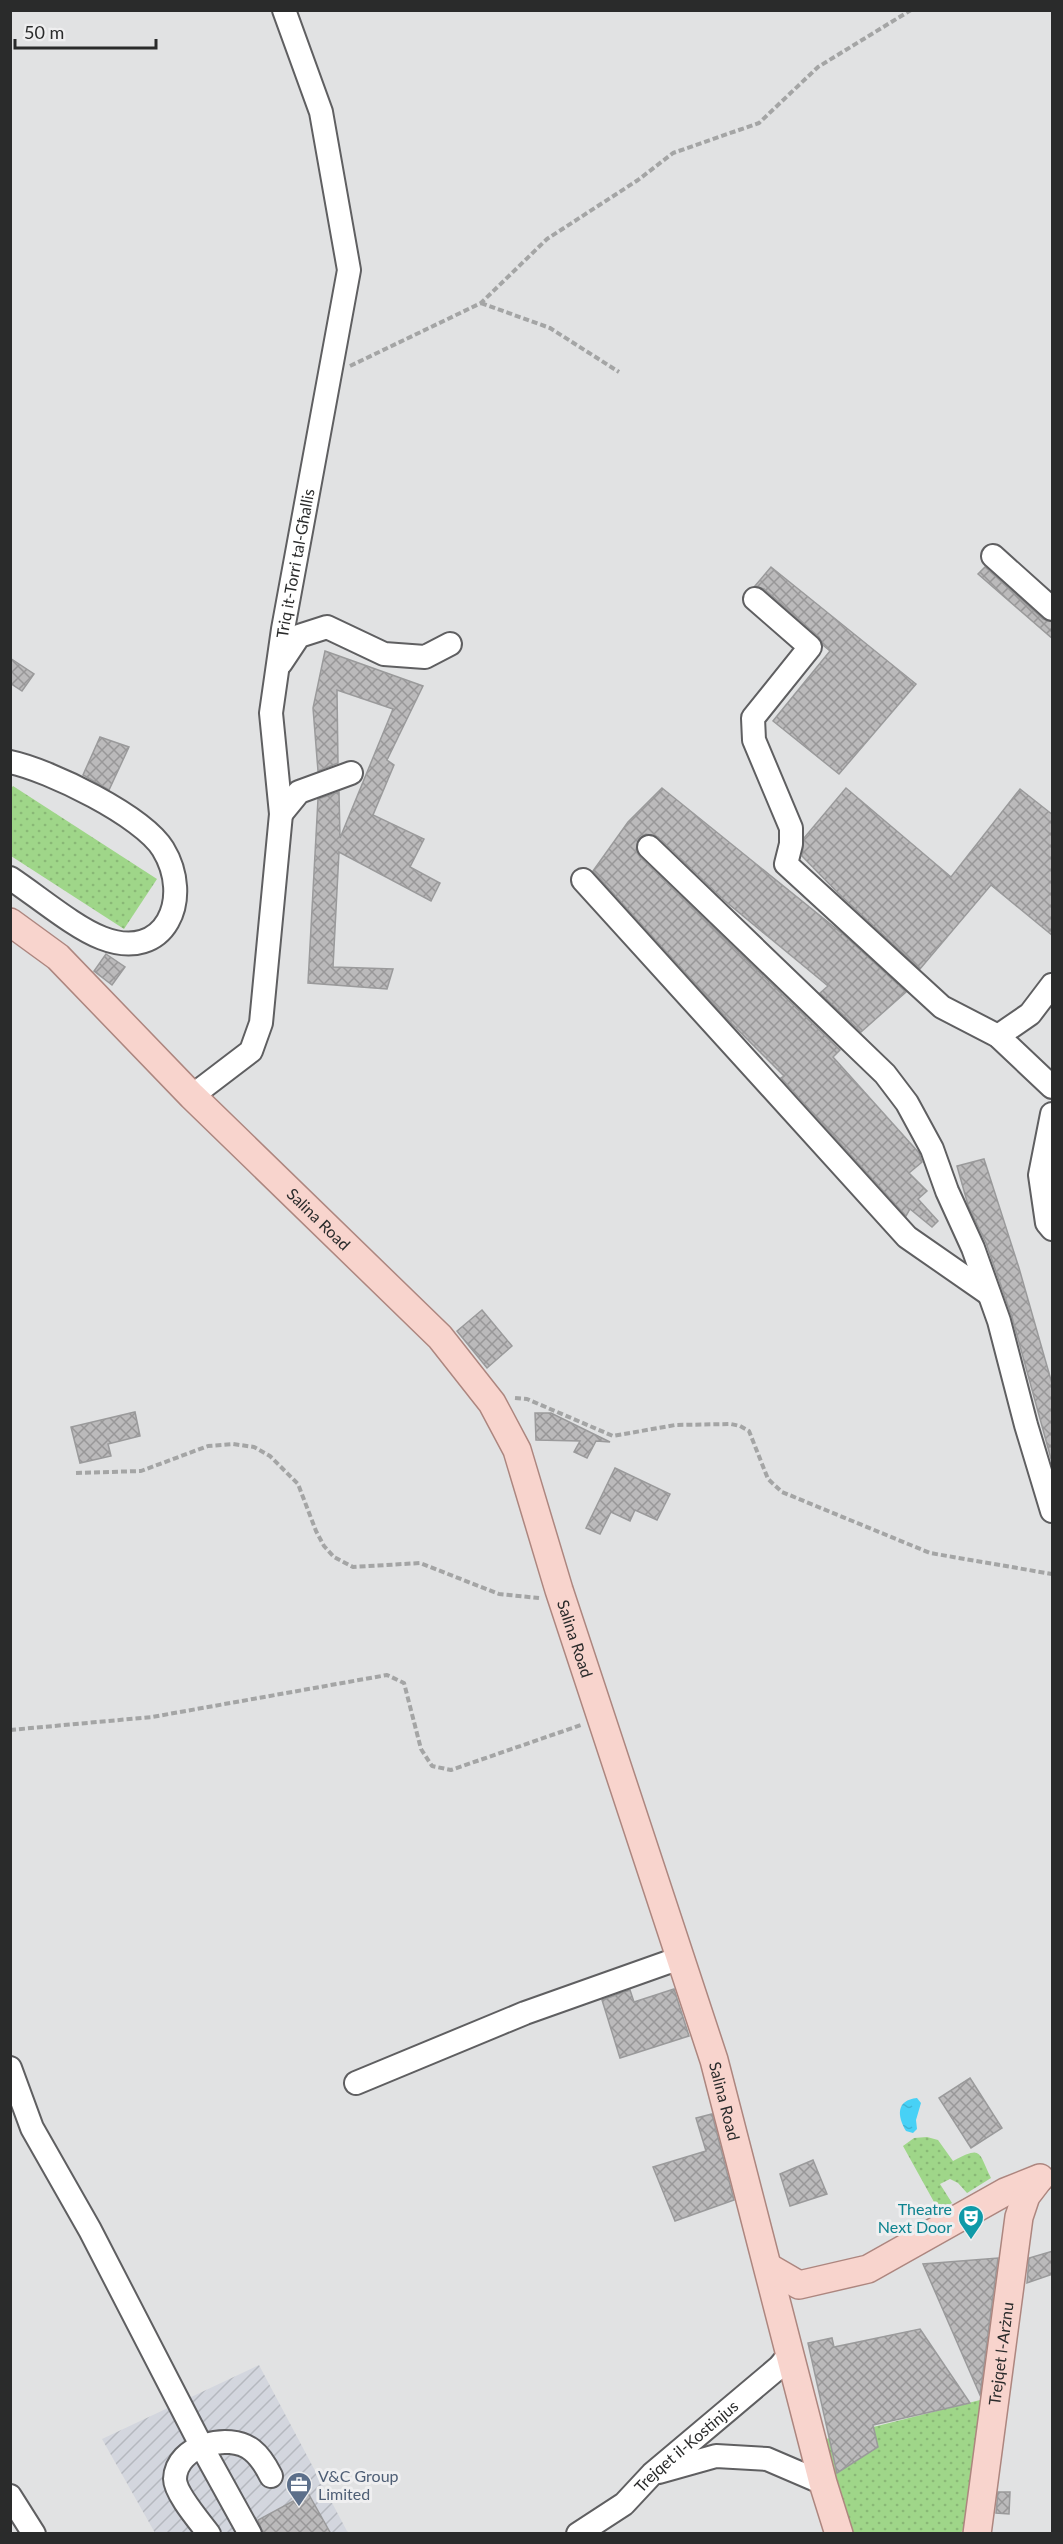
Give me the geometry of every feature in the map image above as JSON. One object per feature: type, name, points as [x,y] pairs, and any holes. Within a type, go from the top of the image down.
[{"type":"main road","name":"Salina Road","points":[[10,922],[58,957],[192,1096],[440,1337],[492,1403],[517,1450],[559,1590],[714,2060],[823,2483],[839,2534]]},
{"type":"main road","points":[[768,2267],[799,2285],[868,2269],[1005,2192],[1046,2176]]},
{"type":"main road","name":"Trejqet l-Arżnu","points":[[977,2534],[1019,2217],[1026,2196],[1046,2176]]},
{"type":"main road","points":[[781,2317],[799,2285]]},
{"type":"street","name":"Triq it-Torri tal-Għallis","points":[[192,1096],[251,1051],[261,1023],[281,814],[271,713],[349,270],[321,112],[284,10]]},
{"type":"street","points":[[993,556],[1053,609]]},
{"type":"street","points":[[755,599],[810,647],[753,718],[754,740],[791,828],[791,844],[786,864],[942,1006],[998,1036],[1053,1088]]},
{"type":"street","points":[[277,669],[299,636],[327,627],[384,654],[425,657],[450,644]]},
{"type":"street","points":[[10,762],[28,765],[81,791],[121,812],[149,831],[162,847],[173,871],[175,902],[173,913],[163,930],[147,940],[125,943],[92,933],[10,878]]},
{"type":"street","points":[[281,814],[299,792],[351,773]]},
{"type":"street","points":[[648,847],[885,1074],[907,1103],[932,1149],[999,1321],[1026,1425],[1053,1510]]},
{"type":"street","points":[[583,880],[908,1237],[989,1294]]},
{"type":"street","points":[[998,1036],[1030,1014],[1053,985]]},
{"type":"street","points":[[1053,1114],[1040,1175],[1047,1223],[1053,1229]]},
{"type":"street","points":[[356,2083],[525,2013],[680,1958]]},
{"type":"street","points":[[10,2068],[32,2128],[90,2230],[250,2534]]},
{"type":"street","name":"Trejqet il-Kostinjus","points":[[578,2534],[624,2504],[652,2474],[779,2367],[790,2354]]},
{"type":"street","points":[[209,2534],[185,2500],[175,2480],[178,2467],[186,2455],[202,2446],[230,2441],[251,2448],[263,2461],[271,2476]]},
{"type":"street","points":[[652,2474],[716,2456],[767,2459],[823,2483]]},
{"type":"street","points":[[10,2496],[34,2534]]},
{"type":"path","points":[[330,376],[481,303],[547,238],[638,180],[673,153],[759,123],[818,67],[911,10]]},
{"type":"path","points":[[481,303],[550,328],[619,372]]},
{"type":"path","points":[[492,1403],[506,1397],[527,1399],[614,1436],[675,1425],[731,1424],[740,1426],[748,1431],[768,1479],[782,1492],[930,1553],[1053,1574]]},
{"type":"path","points":[[76,1473],[141,1471],[208,1446],[233,1444],[254,1447],[270,1456],[298,1484],[324,1546],[334,1557],[353,1567],[420,1563],[500,1594],[537,1598],[559,1590]]},
{"type":"path","points":[[10,1730],[152,1717],[387,1675],[404,1683],[421,1749],[432,1766],[451,1770],[601,1719]]},
{"type":"shaded area","points":[[259,2365],[348,2533],[155,2533],[102,2439]]},
{"type":"green space","points":[[13,786],[157,879],[124,929],[11,856],[10,790]]},
{"type":"green space","points":[[927,2137],[938,2140],[953,2161],[975,2152],[981,2157],[991,2178],[967,2193],[958,2183],[950,2179],[940,2184],[952,2203],[939,2211],[903,2146],[914,2138]]},
{"type":"green space","points":[[988,2398],[969,2519],[961,2533],[850,2533],[822,2440]]},
{"type":"water","points":[[917,2098],[921,2103],[916,2120],[917,2129],[913,2133],[906,2131],[900,2110],[905,2102]]},
{"type":"building","points":[[771,567],[916,684],[839,774],[773,721],[830,651],[819,637],[764,589],[755,586]]},
{"type":"building","points":[[985,567],[1043,619],[1053,622],[1053,639],[978,574]]},
{"type":"building","points":[[325,651],[423,686],[387,760],[394,765],[373,815],[424,839],[410,867],[440,883],[431,901],[339,852],[333,967],[393,969],[387,989],[308,983],[318,799],[339,792],[340,838],[393,709],[337,690],[338,763],[318,771],[313,708]]},
{"type":"building","points":[[10,658],[34,674],[22,691],[10,683]]},
{"type":"building","points":[[100,737],[129,747],[109,790],[83,775]]},
{"type":"building","points":[[662,788],[844,935],[906,992],[861,1032],[820,993],[828,986],[725,901],[658,837],[646,834],[639,838],[636,850],[640,857],[840,1050],[833,1057],[919,1153],[922,1162],[909,1173],[927,1191],[918,1199],[938,1221],[932,1227],[910,1209],[906,1216],[781,1078],[784,1076],[732,1024],[593,871],[628,822]]},
{"type":"building","points":[[846,788],[951,877],[1020,789],[1053,815],[1053,936],[991,885],[920,969],[838,893],[802,856],[804,838]]},
{"type":"building","points":[[106,954],[125,967],[112,985],[94,971]]},
{"type":"building","points":[[984,1159],[1019,1268],[1053,1387],[1053,1466],[1012,1317],[986,1243],[968,1205],[957,1166]]},
{"type":"building","points":[[482,1310],[512,1346],[487,1368],[457,1331]]},
{"type":"building","points":[[135,1412],[140,1436],[108,1444],[111,1456],[80,1463],[71,1427]]},
{"type":"building","points":[[535,1413],[551,1413],[610,1442],[596,1441],[587,1458],[574,1452],[580,1441],[536,1440]]},
{"type":"building","points":[[615,1468],[670,1494],[657,1520],[635,1510],[630,1521],[611,1512],[600,1534],[586,1528]]},
{"type":"building","points":[[674,1989],[689,2036],[620,2058],[602,2000],[630,1990],[634,2002]]},
{"type":"building","points":[[970,2078],[1002,2128],[971,2148],[939,2098]]},
{"type":"building","points":[[712,2114],[734,2200],[675,2221],[653,2167],[706,2151],[696,2118]]},
{"type":"building","points":[[813,2160],[827,2194],[790,2206],[780,2174]]},
{"type":"building","points":[[1053,2251],[1053,2274],[1027,2283],[1029,2258]]},
{"type":"building","points":[[998,2258],[980,2395],[923,2264]]},
{"type":"building","points":[[920,2329],[970,2403],[873,2425],[878,2447],[837,2473],[808,2343],[832,2338],[834,2347]]},
{"type":"building","points":[[998,2492],[1010,2492],[1009,2514],[996,2513]]},
{"type":"building","name":"V&C Group Limited","points":[[308,2493],[331,2534],[263,2534],[258,2520]]},
{"type":"place","name":"Theatre Next Door","points":[[971,2241]]},
{"type":"place","name":"V&C Group Limited","points":[[299,2508]]}]
